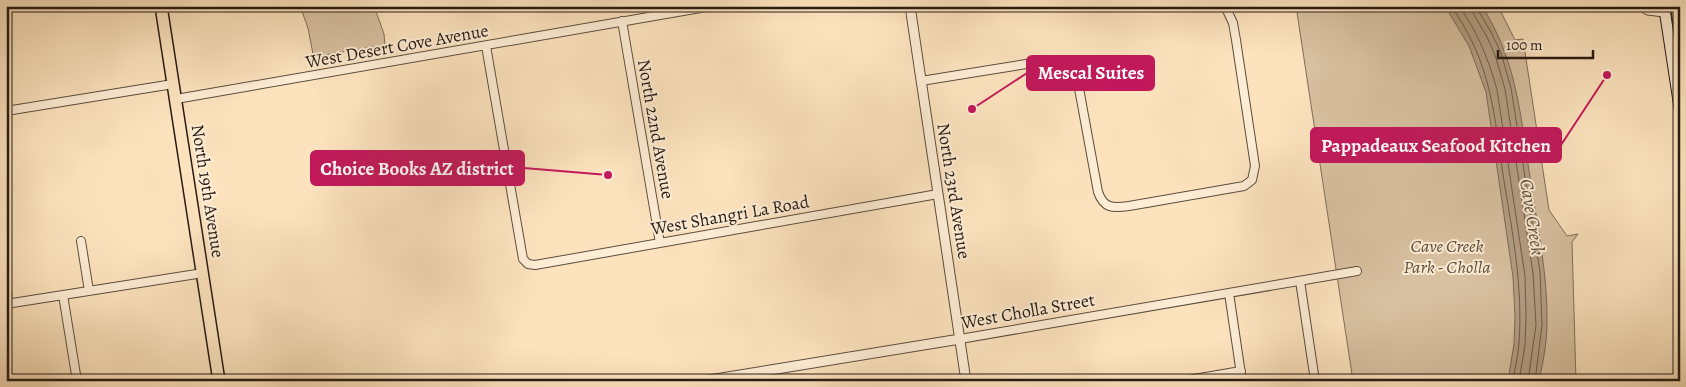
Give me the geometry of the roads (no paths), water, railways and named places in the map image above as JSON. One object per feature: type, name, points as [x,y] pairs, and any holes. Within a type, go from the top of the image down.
[{"type":"highway","points":[[1678,6],[1680,20]]},
{"type":"main road","name":"North 19th Avenue","points":[[161,6],[220,381]]},
{"type":"main road","points":[[1664,9],[1680,111]]},
{"type":"street","name":"West Desert Cove Avenue","points":[[176,99],[712,6]]},
{"type":"street","name":"North 23rd Avenue","points":[[910,6],[966,381]]},
{"type":"street","points":[[921,81],[1051,60],[1068,62],[1076,72],[1098,192],[1100,200],[1106,206],[1129,206],[1244,186],[1251,182],[1255,166],[1233,23],[1225,6]]},
{"type":"street","points":[[1641,6],[1648,10],[1664,9]]},
{"type":"street","name":"North 22nd Avenue","points":[[622,21],[660,243]]},
{"type":"street","name":"West Shangri La Road","points":[[486,46],[523,259],[528,264],[535,265],[938,194]]},
{"type":"street","points":[[6,111],[173,84]]},
{"type":"street","points":[[82,241],[89,291]]},
{"type":"street","name":"West Cholla Street","points":[[703,381],[1357,271]]},
{"type":"street","points":[[6,287],[8,304],[203,273]]},
{"type":"street","points":[[1300,281],[1315,381]]},
{"type":"street","points":[[1229,293],[1242,381]]},
{"type":"street","points":[[64,295],[77,381]]},
{"type":"street","points":[[1182,381],[1241,371]]},
{"type":"water","name":"Cave Creek","points":[[1445,6],[1482,6],[1494,27],[1510,68],[1520,110],[1546,287],[1546,338],[1539,381],[1508,381],[1514,344],[1513,277],[1486,92],[1469,46]]},
{"type":"place","name":"Pappadeaux Seafood Kitchen","points":[[1607,75]]},
{"type":"place","name":"Mescal Suites","points":[[972,109]]},
{"type":"place","name":"Choice Books AZ district","points":[[608,175]]},
{"type":"park label","name":"Cave Creek Park - Cholla","points":[[1447,256]]}]
